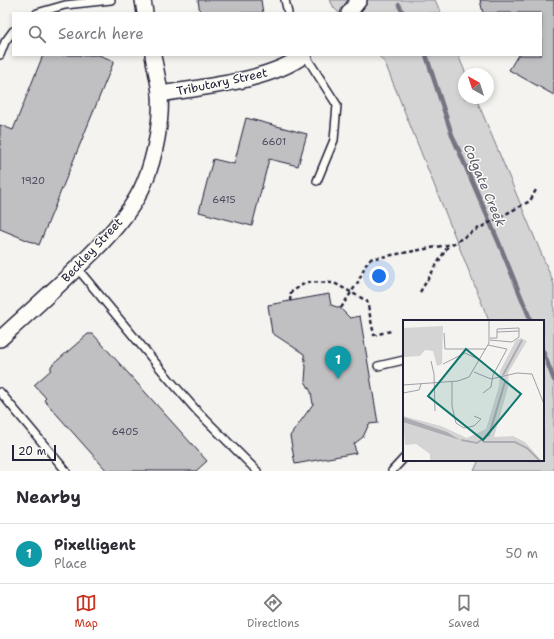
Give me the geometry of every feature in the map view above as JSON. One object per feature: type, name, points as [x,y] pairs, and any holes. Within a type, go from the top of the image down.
[{"type":"street","points":[[143,0],[145,12]]},
{"type":"street","points":[[350,12],[359,0]]},
{"type":"street","name":"Beckley Street","points":[[0,339],[77,268],[112,232],[132,205],[145,182],[155,150],[160,94],[153,56]]},
{"type":"street","name":"Tributary Street","points":[[160,94],[254,77],[286,65],[302,56]]},
{"type":"lane","points":[[40,12],[65,5],[111,0]]},
{"type":"lane","points":[[285,0],[288,12]]},
{"type":"lane","points":[[0,55],[5,42],[12,32]]},
{"type":"lane","points":[[305,56],[337,105],[334,140],[317,181]]},
{"type":"lane","points":[[77,268],[197,411],[257,471]]},
{"type":"lane","points":[[378,366],[403,360]]},
{"type":"lane","points":[[0,392],[66,471]]},
{"type":"lane","points":[[392,471],[403,459]]},
{"type":"path","points":[[341,308],[370,259],[453,244],[472,232],[530,201],[537,188]]},
{"type":"path","points":[[420,292],[448,246]]},
{"type":"path","points":[[290,301],[291,292],[306,282],[334,283],[367,301],[374,335],[391,331]]},
{"type":"shaded area","points":[[330,0],[435,0],[441,12],[338,12]]},
{"type":"shaded area","points":[[379,56],[458,56],[463,68],[458,68],[458,104],[479,104],[554,284],[554,471],[474,471],[479,461],[544,461],[544,320],[489,320],[385,63]]},
{"type":"building","points":[[198,0],[261,0],[263,12],[200,12]]},
{"type":"building","points":[[480,0],[554,0],[554,95],[509,70],[517,56],[542,56],[542,12],[483,12]]},
{"type":"building","points":[[43,56],[102,56],[114,61],[39,245],[0,229],[0,125],[13,130]]},
{"type":"building","points":[[246,118],[307,134],[298,166],[269,159],[252,226],[199,212],[213,159],[234,164]]},
{"type":"building","points":[[329,294],[331,305],[340,308],[350,318],[360,316],[378,423],[369,424],[363,437],[354,444],[356,453],[295,464],[290,436],[313,404],[311,392],[305,381],[306,367],[304,354],[272,333],[268,305]]},
{"type":"building","points":[[88,334],[93,334],[207,461],[196,471],[107,471],[44,400],[46,398],[34,385],[51,370],[51,366]]},
{"type":"waterway","name":"Colgate Creek","points":[[399,5],[402,12]]},
{"type":"waterway","name":"Colgate Creek","points":[[426,56],[452,135],[531,320]]},
{"type":"waterway","name":"Colgate Creek","points":[[544,354],[554,380]]},
{"type":"place","name":"Pixelligent","points":[[338,379]]}]
